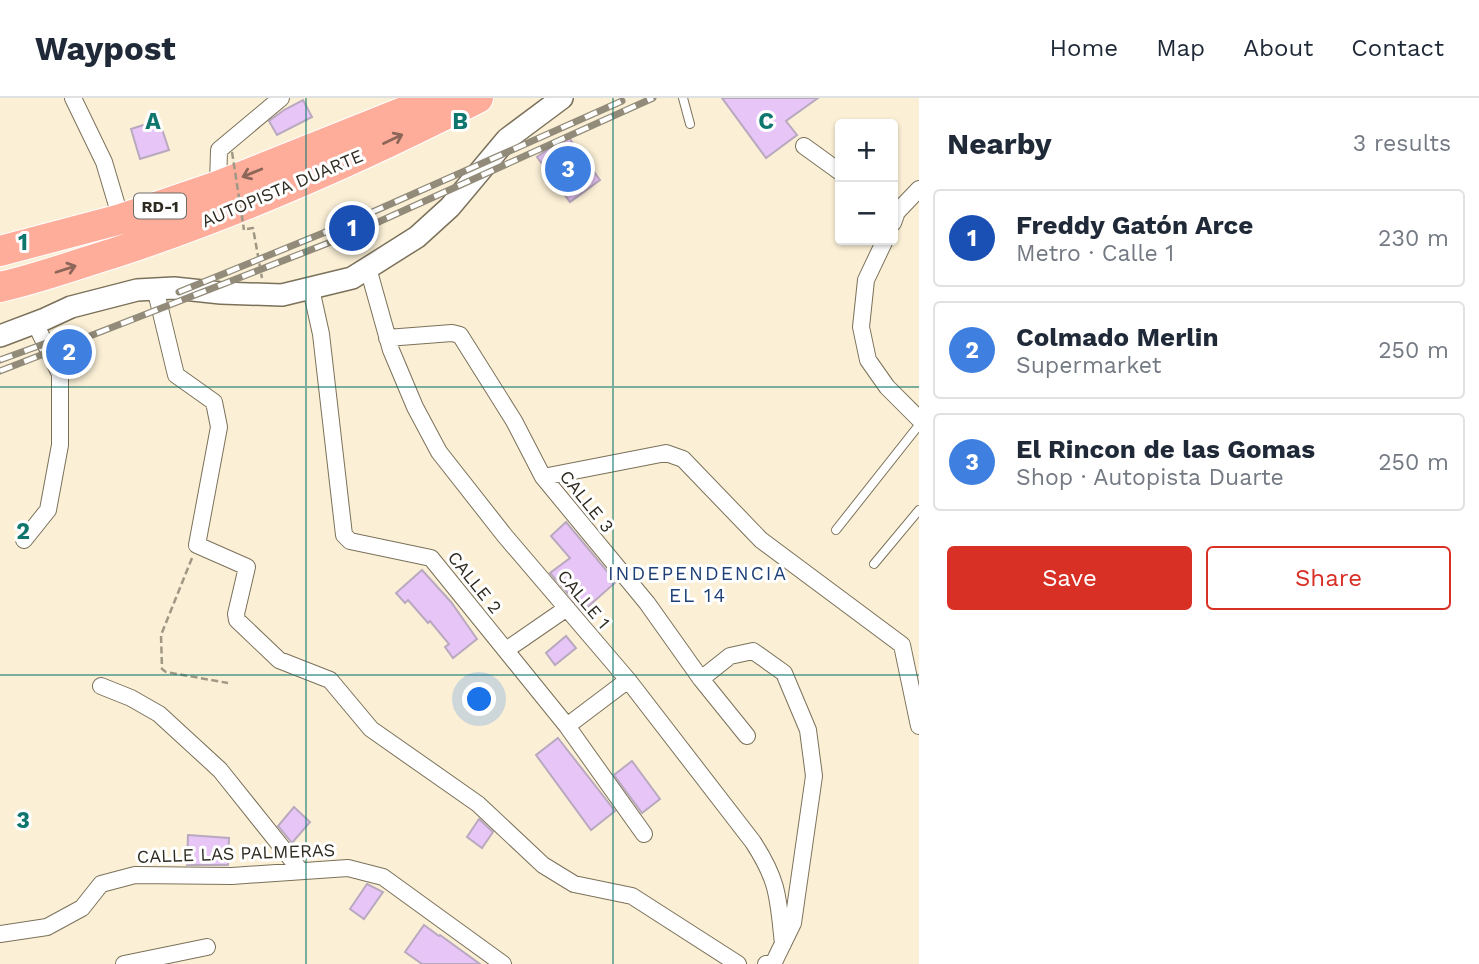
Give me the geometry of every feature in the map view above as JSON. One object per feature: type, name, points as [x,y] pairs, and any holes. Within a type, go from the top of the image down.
[{"type":"highway","name":"AUTOPISTA DUARTE","points":[[0,251],[121,219],[218,186],[411,109],[431,98]]},
{"type":"highway","name":"AUTOPISTA DUARTE","points":[[0,287],[33,279],[218,217],[414,130],[478,98]]},
{"type":"street","points":[[73,98],[104,162],[121,219]]},
{"type":"street","points":[[218,186],[219,150],[281,98]]},
{"type":"street","points":[[0,336],[71,307],[136,290],[155,288],[282,295],[352,278],[417,237],[450,207],[507,139],[562,98]]},
{"type":"street","points":[[804,146],[835,168]]},
{"type":"street","points":[[898,211],[919,189]]},
{"type":"street","points":[[883,245],[866,280],[861,327],[868,360],[887,387],[919,419]]},
{"type":"street","name":"CALLE 1","points":[[368,268],[387,338],[415,407],[439,452],[505,536],[628,680],[768,865],[778,891],[783,944]]},
{"type":"street","points":[[155,288],[176,375],[211,398],[219,427],[197,545],[247,567],[237,620],[279,660],[330,680],[371,729],[478,804],[543,864],[574,884],[632,896],[738,964]]},
{"type":"street","name":"CALLE 2","points":[[311,289],[321,334],[344,535],[350,541],[431,558],[567,726],[644,834]]},
{"type":"street","points":[[24,540],[48,510],[60,445],[60,373],[35,323]]},
{"type":"street","name":"CALLE 3","points":[[387,338],[452,333],[460,335],[514,421],[543,477],[647,603],[701,679],[747,736]]},
{"type":"street","points":[[543,477],[666,453],[683,459],[761,540],[902,645],[919,726]]},
{"type":"street","points":[[506,650],[567,608]]},
{"type":"street","points":[[701,679],[730,656],[753,651],[784,673],[808,730],[814,776],[793,923],[774,962],[766,964]]},
{"type":"street","points":[[567,726],[628,680]]},
{"type":"street","points":[[101,686],[131,698],[159,714],[220,770],[300,870]]},
{"type":"street","name":"CALLE LAS PALMERAS","points":[[0,934],[47,927],[82,908],[101,884],[135,875],[232,876],[348,868],[383,877],[503,964]]},
{"type":"street","points":[[124,964],[207,947]]},
{"type":"lane","points":[[683,98],[690,124]]},
{"type":"lane","points":[[836,530],[919,425]]},
{"type":"lane","points":[[874,564],[919,510]]},
{"type":"path","points":[[232,152],[244,230]]},
{"type":"path","points":[[253,228],[265,295]]},
{"type":"path","points":[[197,545],[161,635],[162,669],[166,672],[228,683]]},
{"type":"building","points":[[722,98],[818,98],[786,121],[797,135],[766,158]]},
{"type":"building","points":[[303,100],[312,117],[277,135],[269,121]]},
{"type":"building","points":[[159,120],[169,150],[140,159],[131,129]]},
{"type":"building","points":[[567,135],[600,180],[570,202],[537,157]]},
{"type":"building","points":[[72,334],[81,367],[70,370],[58,338]]},
{"type":"building","points":[[566,522],[616,582],[583,611],[550,573],[570,558],[551,536]]},
{"type":"building","points":[[422,570],[451,602],[477,639],[453,658],[445,647],[449,644],[430,621],[428,623],[408,600],[405,603],[396,593]]},
{"type":"building","points":[[566,636],[576,648],[555,665],[546,653]]},
{"type":"building","points":[[558,738],[615,811],[591,830],[536,755]]},
{"type":"building","points":[[632,761],[660,799],[642,813],[614,775]]},
{"type":"building","points":[[294,807],[310,822],[292,843],[278,826]]},
{"type":"building","points":[[479,819],[493,832],[482,848],[467,837]]},
{"type":"building","points":[[188,835],[229,838],[228,865],[187,865]]},
{"type":"building","points":[[367,884],[383,892],[364,919],[350,909]]},
{"type":"building","points":[[424,925],[480,964],[422,964],[405,952]]},
{"type":"railway","points":[[0,371],[354,233],[653,98]]},
{"type":"railway","points":[[179,292],[350,222],[622,101]]},
{"type":"railway","points":[[0,360],[52,341]]},
{"type":"place","name":"El Rincon de las Gomas","points":[[568,169]]},
{"type":"place","name":"Freddy Gatón Arce","points":[[352,228]]},
{"type":"place","name":"Colmado Merlin","points":[[69,352]]},
{"type":"district","name":"INDEPENDENCIA EL 14","points":[[698,584]]}]
